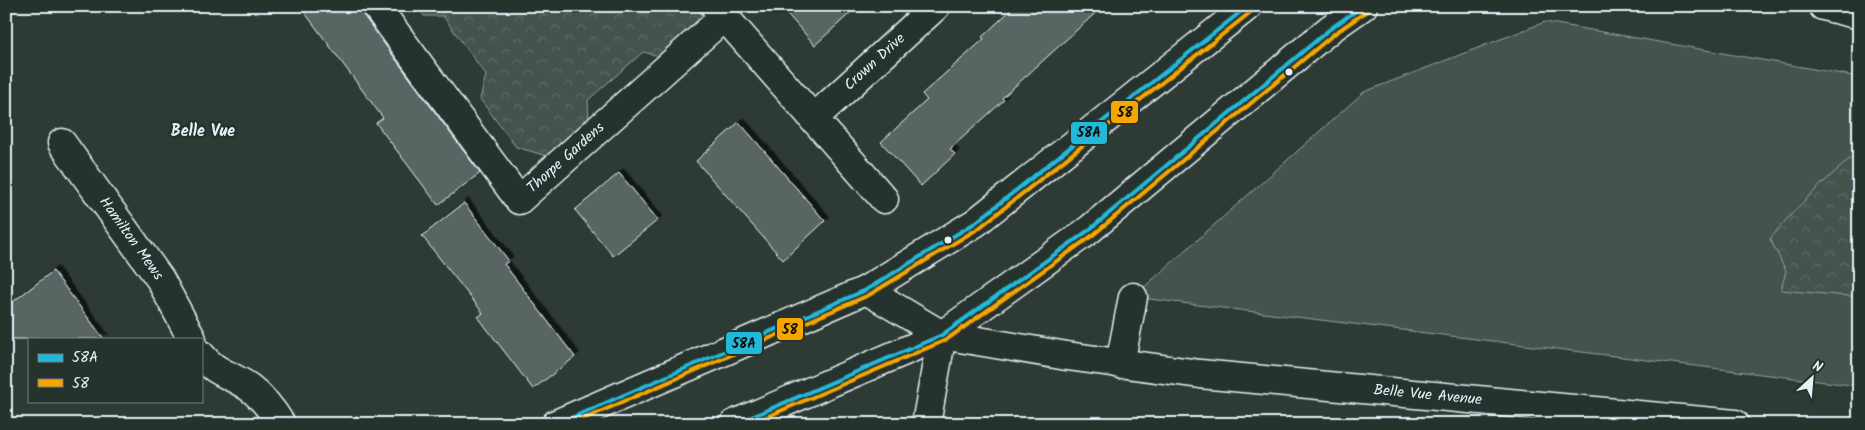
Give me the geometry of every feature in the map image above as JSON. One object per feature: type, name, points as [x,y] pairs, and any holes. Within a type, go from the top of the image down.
[{"type":"main road","name":"Thorpe Gardens","points":[[376,6],[519,200],[720,11]]},
{"type":"main road","name":"Crown Drive","points":[[813,119],[936,6]]},
{"type":"main road","points":[[556,424],[866,290],[975,224],[1248,6]]},
{"type":"main road","points":[[734,424],[942,335],[1089,230],[1330,29],[1364,6]]},
{"type":"main road","points":[[1823,6],[1859,15]]},
{"type":"main road","points":[[720,11],[884,199]]},
{"type":"main road","name":"Hamilton Mews","points":[[62,143],[160,279],[191,338]]},
{"type":"main road","points":[[866,290],[942,335]]},
{"type":"main road","points":[[1120,364],[1134,297]]},
{"type":"main road","points":[[926,424],[942,335]]},
{"type":"main road","name":"Belle Vue Avenue","points":[[942,335],[1120,364],[1200,374],[1734,424]]},
{"type":"main road","points":[[202,356],[210,365],[250,388],[271,409],[281,424]]},
{"type":"green space","points":[[419,6],[700,6],[702,21],[664,57],[643,52],[588,100],[589,120],[547,156],[516,147],[480,99],[486,75],[443,16],[424,16]]},
{"type":"green space","points":[[1545,22],[1859,77],[1859,386],[1133,297],[1364,92]]},
{"type":"green space","points":[[1859,153],[1859,297],[1781,290],[1786,271],[1770,239],[1810,195],[1854,155]]},
{"type":"building","points":[[300,6],[361,6],[363,15],[480,173],[438,205],[376,123],[383,118]]},
{"type":"building","points":[[780,6],[858,6],[815,45]]},
{"type":"building","points":[[1015,6],[1103,6],[1002,98],[1004,100],[950,149],[955,154],[921,186],[881,142],[927,100],[922,94],[984,39],[982,37]]},
{"type":"building","points":[[739,122],[825,221],[783,260],[696,161]]},
{"type":"building","points":[[619,173],[658,220],[613,256],[575,210]]},
{"type":"building","points":[[464,203],[509,261],[504,264],[575,357],[533,389],[478,317],[483,313],[422,236]]},
{"type":"building","points":[[53,271],[103,338],[6,339],[6,307]]},
{"type":"transit line","name":"58A","points":[[557,424],[866,290],[975,223],[1248,6]]},
{"type":"transit line","name":"58A","points":[[735,424],[942,335],[1089,230],[1330,29],[1363,6]]},
{"type":"transit line","name":"58","points":[[572,424],[869,295],[979,228],[1252,11]]},
{"type":"transit line","name":"58","points":[[750,424],[946,340],[1093,235],[1334,34],[1367,11]]},
{"type":"district","name":"Belle Vue","points":[[203,131]]}]
